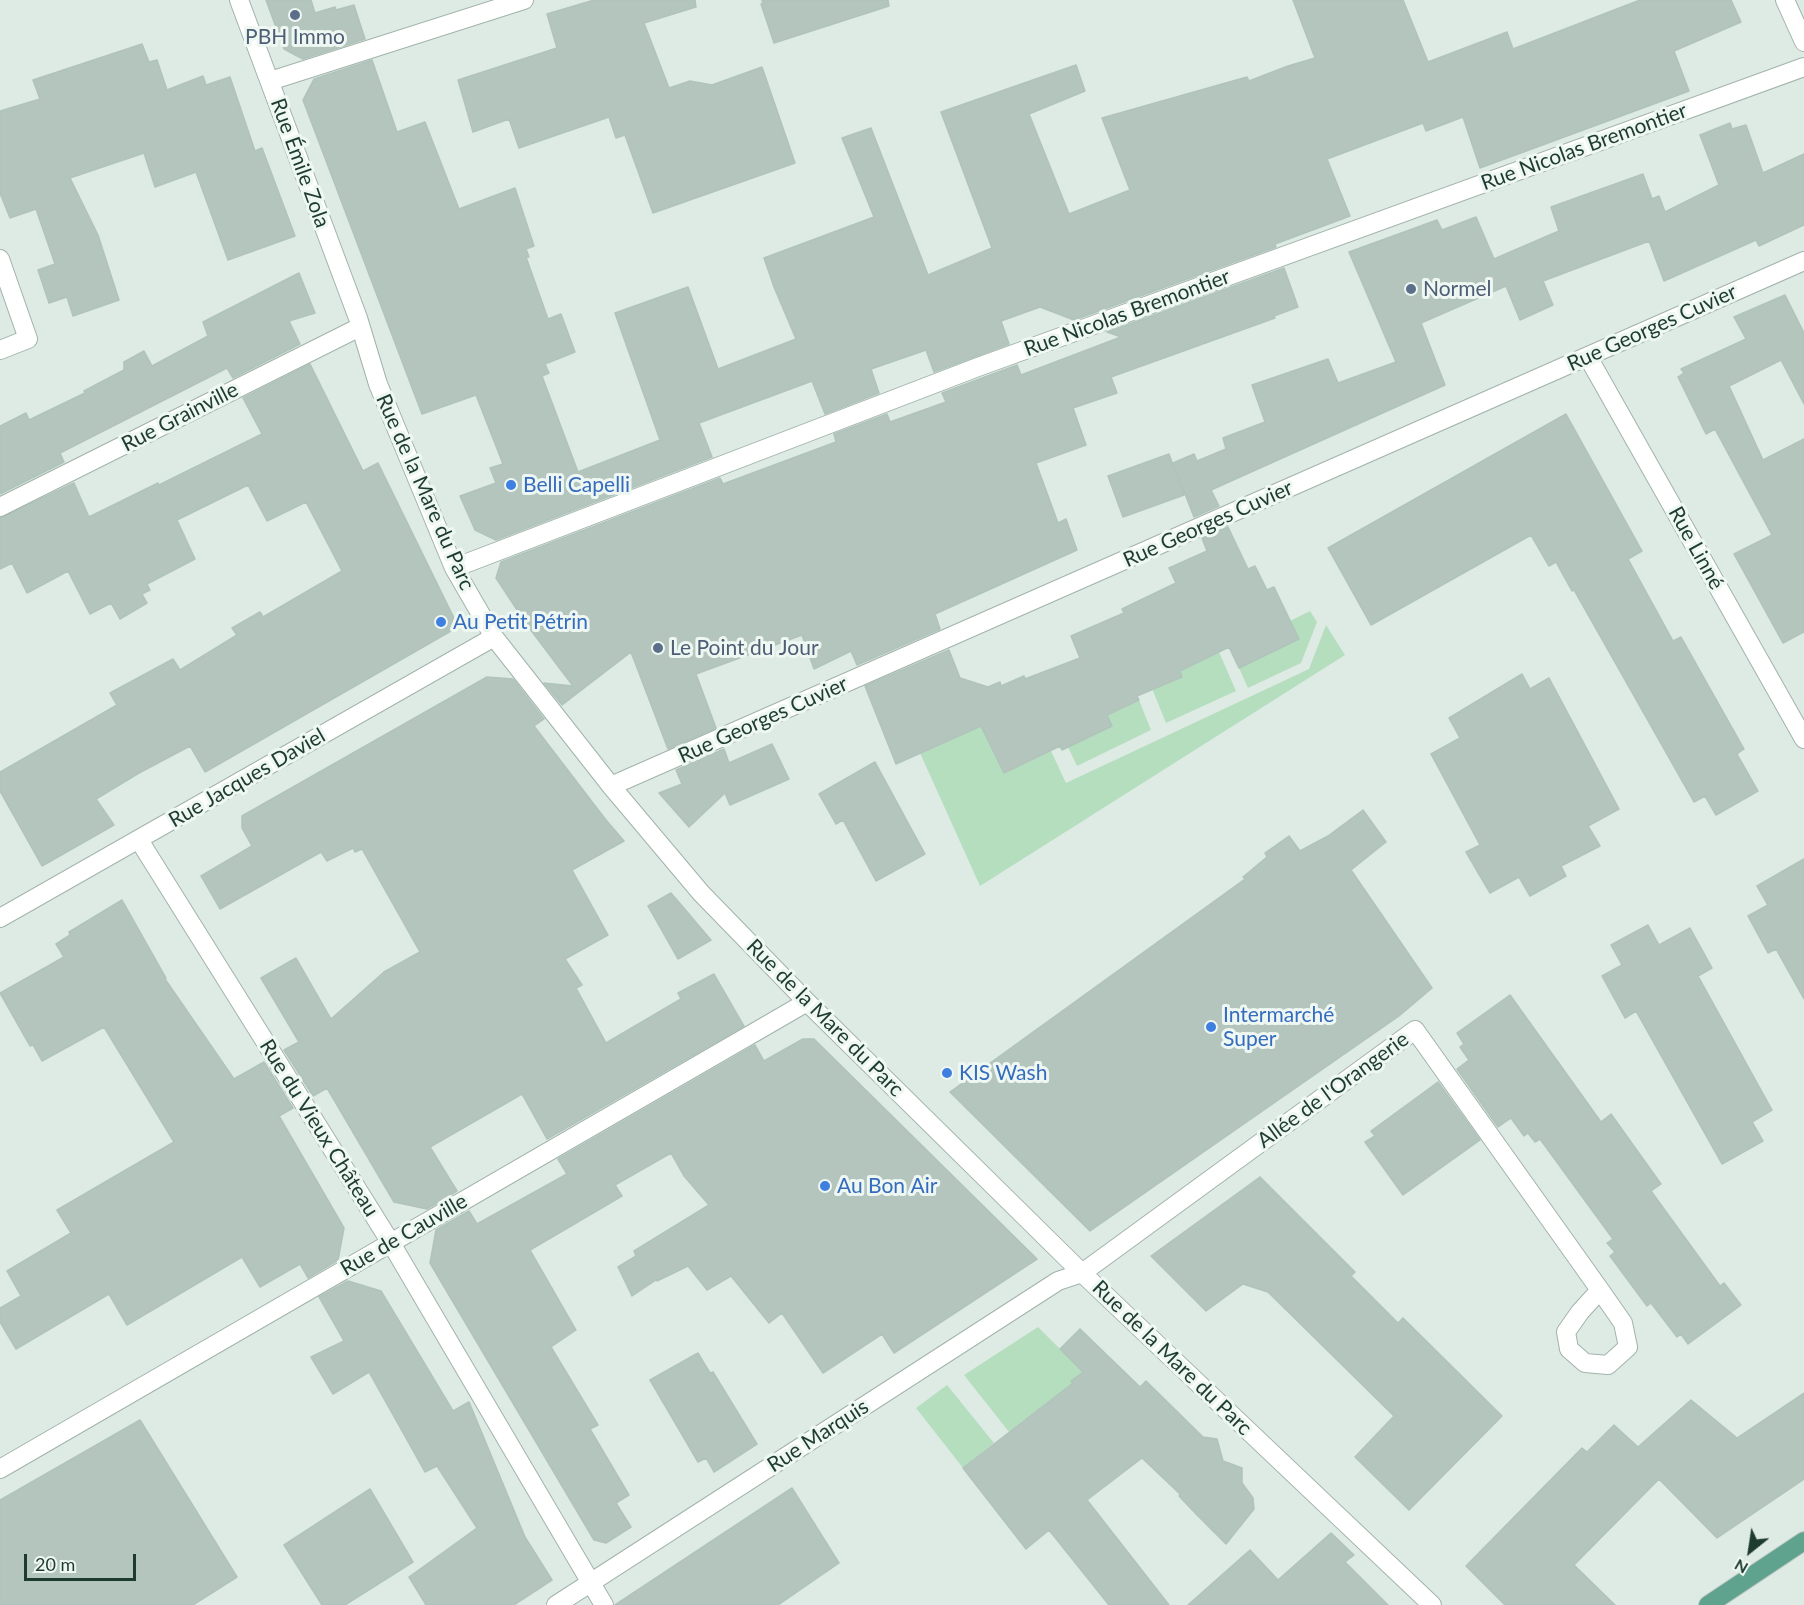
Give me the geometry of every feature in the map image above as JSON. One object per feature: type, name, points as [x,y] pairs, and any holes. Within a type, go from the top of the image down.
[{"type":"main road","points":[[1708,1605],[1804,1541]]},
{"type":"street","name":"Rue Émile Zola","points":[[239,0],[360,327]]},
{"type":"street","points":[[270,81],[524,0]]},
{"type":"street","points":[[1785,0],[1804,42]]},
{"type":"street","name":"Rue Nicolas Bremontier","points":[[454,568],[989,363],[1804,67]]},
{"type":"street","points":[[0,259],[28,339],[0,350]]},
{"type":"street","name":"Rue Georges Cuvier","points":[[611,786],[1804,261]]},
{"type":"street","name":"Rue de la Mare du Parc","points":[[360,327],[378,384],[454,568],[494,637],[611,786],[700,893],[807,1002],[1082,1273],[1431,1605]]},
{"type":"street","name":"Rue Grainville","points":[[0,507],[360,327]]},
{"type":"street","name":"Rue Linné","points":[[1588,357],[1804,739]]},
{"type":"street","name":"Rue Jacques Daviel","points":[[0,918],[494,637]]},
{"type":"street","name":"Rue du Vieux Château","points":[[139,840],[391,1243],[604,1605]]},
{"type":"street","name":"Rue de Cauville","points":[[0,1469],[807,1002]]},
{"type":"street","name":"Allée de l'Orangerie","points":[[1082,1273],[1414,1030],[1599,1290]]},
{"type":"street","name":"Rue Marquis","points":[[556,1605],[1058,1281],[1082,1273]]},
{"type":"green space","points":[[1310,611],[1317,622],[1301,663],[1248,688],[1239,668],[1299,639],[1290,621]]},
{"type":"green space","points":[[1326,625],[1345,655],[980,886],[920,753],[981,726],[1004,773],[1051,751],[1066,783],[1309,669]]},
{"type":"green space","points":[[1219,652],[1236,691],[1166,723],[1151,686],[1160,687],[1182,677],[1180,670]]},
{"type":"green space","points":[[1139,700],[1151,730],[1077,766],[1068,747],[1112,726],[1103,708]]},
{"type":"green space","points":[[1038,1327],[1083,1372],[1072,1381],[1073,1383],[1009,1432],[964,1375]]},
{"type":"green space","points":[[947,1385],[994,1443],[963,1468],[916,1408]]},
{"type":"building","points":[[266,0],[311,0],[315,13],[335,7],[336,10],[354,5],[365,39],[303,59],[284,49]]},
{"type":"building","points":[[594,0],[695,0],[696,7],[644,23],[669,88],[690,81],[712,85],[762,67],[795,163],[653,213],[625,135],[616,138],[609,117],[519,148],[509,119],[473,132],[458,80],[557,48],[547,14]]},
{"type":"building","points":[[762,0],[888,0],[889,6],[774,43],[761,4],[763,4]]},
{"type":"building","points":[[1293,0],[1403,0],[1428,62],[1507,32],[1513,49],[1640,0],[1731,0],[1741,22],[1674,51],[1689,91],[1480,168],[1463,117],[1426,131],[1423,123],[1327,159],[1350,216],[1275,244],[1276,247],[1074,320],[1040,307],[1001,321],[1009,344],[934,372],[926,350],[871,369],[879,393],[825,414],[812,381],[699,423],[712,457],[496,540],[475,530],[460,496],[496,483],[490,468],[503,464],[476,395],[422,414],[303,100],[314,79],[372,60],[397,132],[425,122],[459,209],[515,188],[534,246],[526,249],[529,257],[526,257],[548,319],[561,314],[575,352],[545,364],[549,373],[542,376],[578,472],[660,440],[615,313],[688,287],[718,369],[796,339],[764,258],[874,217],[842,138],[871,128],[928,275],[992,248],[941,112],[1076,65],[1085,91],[1029,114],[1069,214],[1130,190],[1102,118],[1247,77],[1249,81],[1315,58]]},
{"type":"building","points":[[142,44],[149,62],[157,60],[167,90],[203,76],[206,85],[230,77],[255,151],[262,148],[295,236],[228,260],[196,172],[155,187],[144,153],[70,178],[98,235],[119,300],[73,316],[67,297],[49,303],[38,270],[55,264],[36,209],[10,218],[0,193],[0,111],[40,99],[33,80]]},
{"type":"building","points":[[1730,123],[1732,129],[1746,125],[1763,173],[1804,154],[1804,225],[1759,246],[1756,240],[1664,281],[1649,241],[1543,281],[1553,305],[1520,320],[1506,286],[1421,323],[1445,385],[1211,490],[1219,506],[1194,517],[1173,463],[1194,454],[1197,461],[1226,449],[1223,438],[1265,422],[1252,385],[1328,359],[1338,383],[1396,362],[1349,252],[1437,220],[1442,230],[1476,217],[1494,259],[1559,231],[1551,207],[1643,174],[1652,199],[1659,196],[1665,212],[1719,185],[1700,135]]},
{"type":"building","points":[[1284,268],[1298,307],[1274,316],[1275,318],[1111,377],[1117,393],[1073,408],[1086,445],[1036,463],[1058,523],[1066,519],[1077,550],[935,614],[940,629],[857,665],[851,651],[814,669],[802,635],[696,674],[716,728],[668,749],[631,652],[562,705],[544,683],[573,686],[527,625],[496,578],[501,562],[720,478],[723,484],[836,442],[834,434],[887,414],[890,422],[946,402],[942,393],[1017,365],[1021,375],[1121,337],[1107,332]]},
{"type":"building","points":[[299,273],[315,313],[289,321],[300,344],[233,378],[227,368],[60,453],[64,462],[0,494],[0,426],[26,413],[29,420],[85,393],[84,391],[124,370],[124,362],[144,351],[152,366],[208,336],[203,322]]},
{"type":"building","points":[[1785,295],[1804,333],[1804,404],[1781,360],[1729,386],[1763,460],[1804,439],[1804,632],[1783,643],[1734,554],[1772,535],[1715,429],[1706,434],[1678,377],[1684,373],[1681,369],[1746,339],[1734,317]]},
{"type":"building","points":[[310,364],[363,471],[378,463],[454,618],[451,631],[205,772],[190,746],[139,773],[96,799],[114,825],[42,866],[0,791],[0,772],[117,705],[110,693],[173,659],[180,670],[237,635],[232,628],[260,612],[263,617],[342,571],[306,502],[267,521],[248,485],[177,520],[195,559],[147,584],[150,590],[142,594],[147,603],[120,619],[111,603],[90,614],[68,571],[27,593],[12,563],[0,569],[0,518],[74,483],[89,517],[262,434],[243,398]]},
{"type":"building","points":[[1566,414],[1642,551],[1628,559],[1673,641],[1681,637],[1744,749],[1737,754],[1758,791],[1716,815],[1705,796],[1694,802],[1574,590],[1572,591],[1556,562],[1549,566],[1531,535],[1371,625],[1328,548]]},
{"type":"building","points":[[1169,454],[1184,495],[1123,517],[1108,476]]},
{"type":"building","points":[[1228,527],[1248,569],[1255,566],[1267,590],[1274,587],[1299,639],[1239,668],[1229,647],[1180,671],[1182,677],[1137,696],[1139,700],[1107,715],[1112,726],[1062,750],[1060,746],[1004,773],[981,726],[896,764],[865,686],[949,650],[960,678],[988,687],[1000,682],[1001,686],[1024,676],[1025,679],[1080,658],[1071,636],[1124,613],[1122,609],[1176,583],[1169,568],[1207,551],[1202,538]]},
{"type":"building","points":[[1522,674],[1530,689],[1549,678],[1619,809],[1588,826],[1600,846],[1561,866],[1566,876],[1530,896],[1519,877],[1490,893],[1466,852],[1480,845],[1431,754],[1460,738],[1449,718]]},
{"type":"building","points":[[487,677],[513,679],[544,719],[534,726],[624,841],[572,870],[608,935],[565,959],[582,985],[576,988],[606,1043],[681,999],[678,993],[714,974],[744,1026],[547,1139],[522,1094],[430,1147],[457,1191],[427,1209],[394,1202],[327,1088],[313,1096],[284,1050],[299,1042],[261,978],[296,958],[331,1019],[384,972],[420,952],[362,849],[355,852],[353,848],[327,861],[321,852],[220,909],[201,876],[252,846],[242,828],[242,816]]},
{"type":"building","points":[[772,744],[789,779],[730,805],[725,793],[689,827],[659,793],[682,784],[676,770],[724,749],[729,763]]},
{"type":"building","points":[[875,762],[925,854],[876,881],[843,820],[836,824],[819,794]]},
{"type":"building","name":"Intermarché Super","points":[[1363,810],[1386,842],[1351,870],[1432,988],[1399,1016],[1090,1231],[950,1092],[1245,879],[1243,877],[1267,857],[1265,853],[1289,836],[1300,851],[1328,836]]},
{"type":"building","points":[[1804,859],[1804,999],[1776,949],[1768,953],[1748,916],[1768,905],[1757,886]]},
{"type":"building","points":[[671,893],[711,940],[678,959],[648,906]]},
{"type":"building","points":[[122,900],[165,979],[234,1079],[264,1062],[293,1108],[279,1116],[344,1228],[338,1260],[308,1278],[300,1264],[260,1287],[242,1257],[127,1325],[109,1294],[16,1349],[0,1322],[0,1308],[21,1296],[7,1271],[71,1233],[57,1210],[174,1142],[104,1027],[42,1061],[33,1045],[30,1046],[0,993],[64,957],[56,944],[70,935],[69,932]]},
{"type":"building","points":[[1648,925],[1659,945],[1690,928],[1712,968],[1698,976],[1772,1110],[1752,1122],[1763,1141],[1722,1164],[1636,1011],[1625,1018],[1602,976],[1622,965],[1611,945]]},
{"type":"building","points":[[1510,995],[1601,1122],[1611,1114],[1661,1184],[1651,1191],[1720,1286],[1724,1283],[1741,1305],[1688,1344],[1681,1334],[1677,1337],[1651,1303],[1647,1306],[1610,1256],[1615,1252],[1607,1243],[1613,1239],[1540,1139],[1535,1142],[1528,1133],[1524,1136],[1511,1118],[1498,1127],[1457,1069],[1469,1060],[1460,1047],[1464,1044],[1457,1033]]},
{"type":"building","points":[[803,1039],[814,1039],[1037,1259],[894,1353],[882,1334],[823,1373],[782,1313],[769,1323],[731,1276],[707,1290],[688,1266],[656,1280],[632,1296],[618,1267],[636,1256],[634,1251],[709,1205],[684,1176],[671,1153],[615,1185],[622,1196],[530,1250],[576,1330],[551,1347],[598,1425],[590,1429],[629,1495],[616,1503],[631,1527],[606,1543],[594,1540],[430,1263],[436,1230],[469,1211],[477,1224],[567,1174],[558,1159],[755,1045],[764,1061]]},
{"type":"building","points":[[1438,1082],[1480,1140],[1403,1195],[1365,1142],[1375,1136],[1371,1131]]},
{"type":"building","points":[[1260,1177],[1355,1272],[1351,1276],[1398,1323],[1403,1318],[1502,1416],[1409,1510],[1355,1457],[1394,1416],[1268,1292],[1243,1284],[1206,1311],[1151,1256]]},
{"type":"building","points":[[348,1281],[381,1291],[453,1411],[469,1402],[525,1537],[552,1580],[514,1605],[426,1605],[409,1577],[477,1528],[437,1466],[425,1472],[369,1372],[333,1394],[311,1357],[344,1341],[319,1297]]},
{"type":"building","points":[[1080,1329],[1140,1387],[1146,1381],[1203,1437],[1217,1439],[1223,1461],[1242,1468],[1242,1483],[1253,1498],[1254,1509],[1226,1544],[1179,1496],[1180,1494],[1142,1458],[1087,1500],[1169,1605],[1109,1605],[1049,1530],[1026,1549],[963,1468],[1073,1383],[1071,1381],[1083,1372],[1060,1349]]},
{"type":"building","points":[[698,1353],[710,1373],[713,1372],[757,1444],[714,1472],[706,1458],[698,1462],[650,1380]]},
{"type":"building","points":[[1804,1393],[1804,1479],[1717,1538],[1659,1479],[1574,1565],[1615,1605],[1505,1605],[1466,1566],[1582,1448],[1587,1452],[1614,1425],[1638,1447],[1691,1400],[1737,1438]]},
{"type":"building","points":[[140,1420],[237,1577],[193,1605],[0,1605],[0,1500]]},
{"type":"building","points":[[792,1488],[839,1563],[778,1605],[615,1605]]},
{"type":"building","points":[[370,1489],[413,1562],[345,1605],[322,1605],[284,1545]]},
{"type":"building","points":[[1331,1533],[1354,1555],[1345,1562],[1388,1605],[1188,1605],[1250,1550],[1278,1580]]},
{"type":"place","name":"PBH Immo","points":[[295,15]]},
{"type":"place","name":"Normel","points":[[1411,289]]},
{"type":"place","name":"Belli Capelli","points":[[511,485]]},
{"type":"place","name":"Au Petit Pétrin","points":[[441,622]]},
{"type":"place","name":"Le Point du Jour","points":[[658,648]]},
{"type":"place","name":"Intermarché Super","points":[[1211,1027]]},
{"type":"place","name":"KIS Wash","points":[[947,1073]]},
{"type":"place","name":"Au Bon Air","points":[[825,1186]]}]
